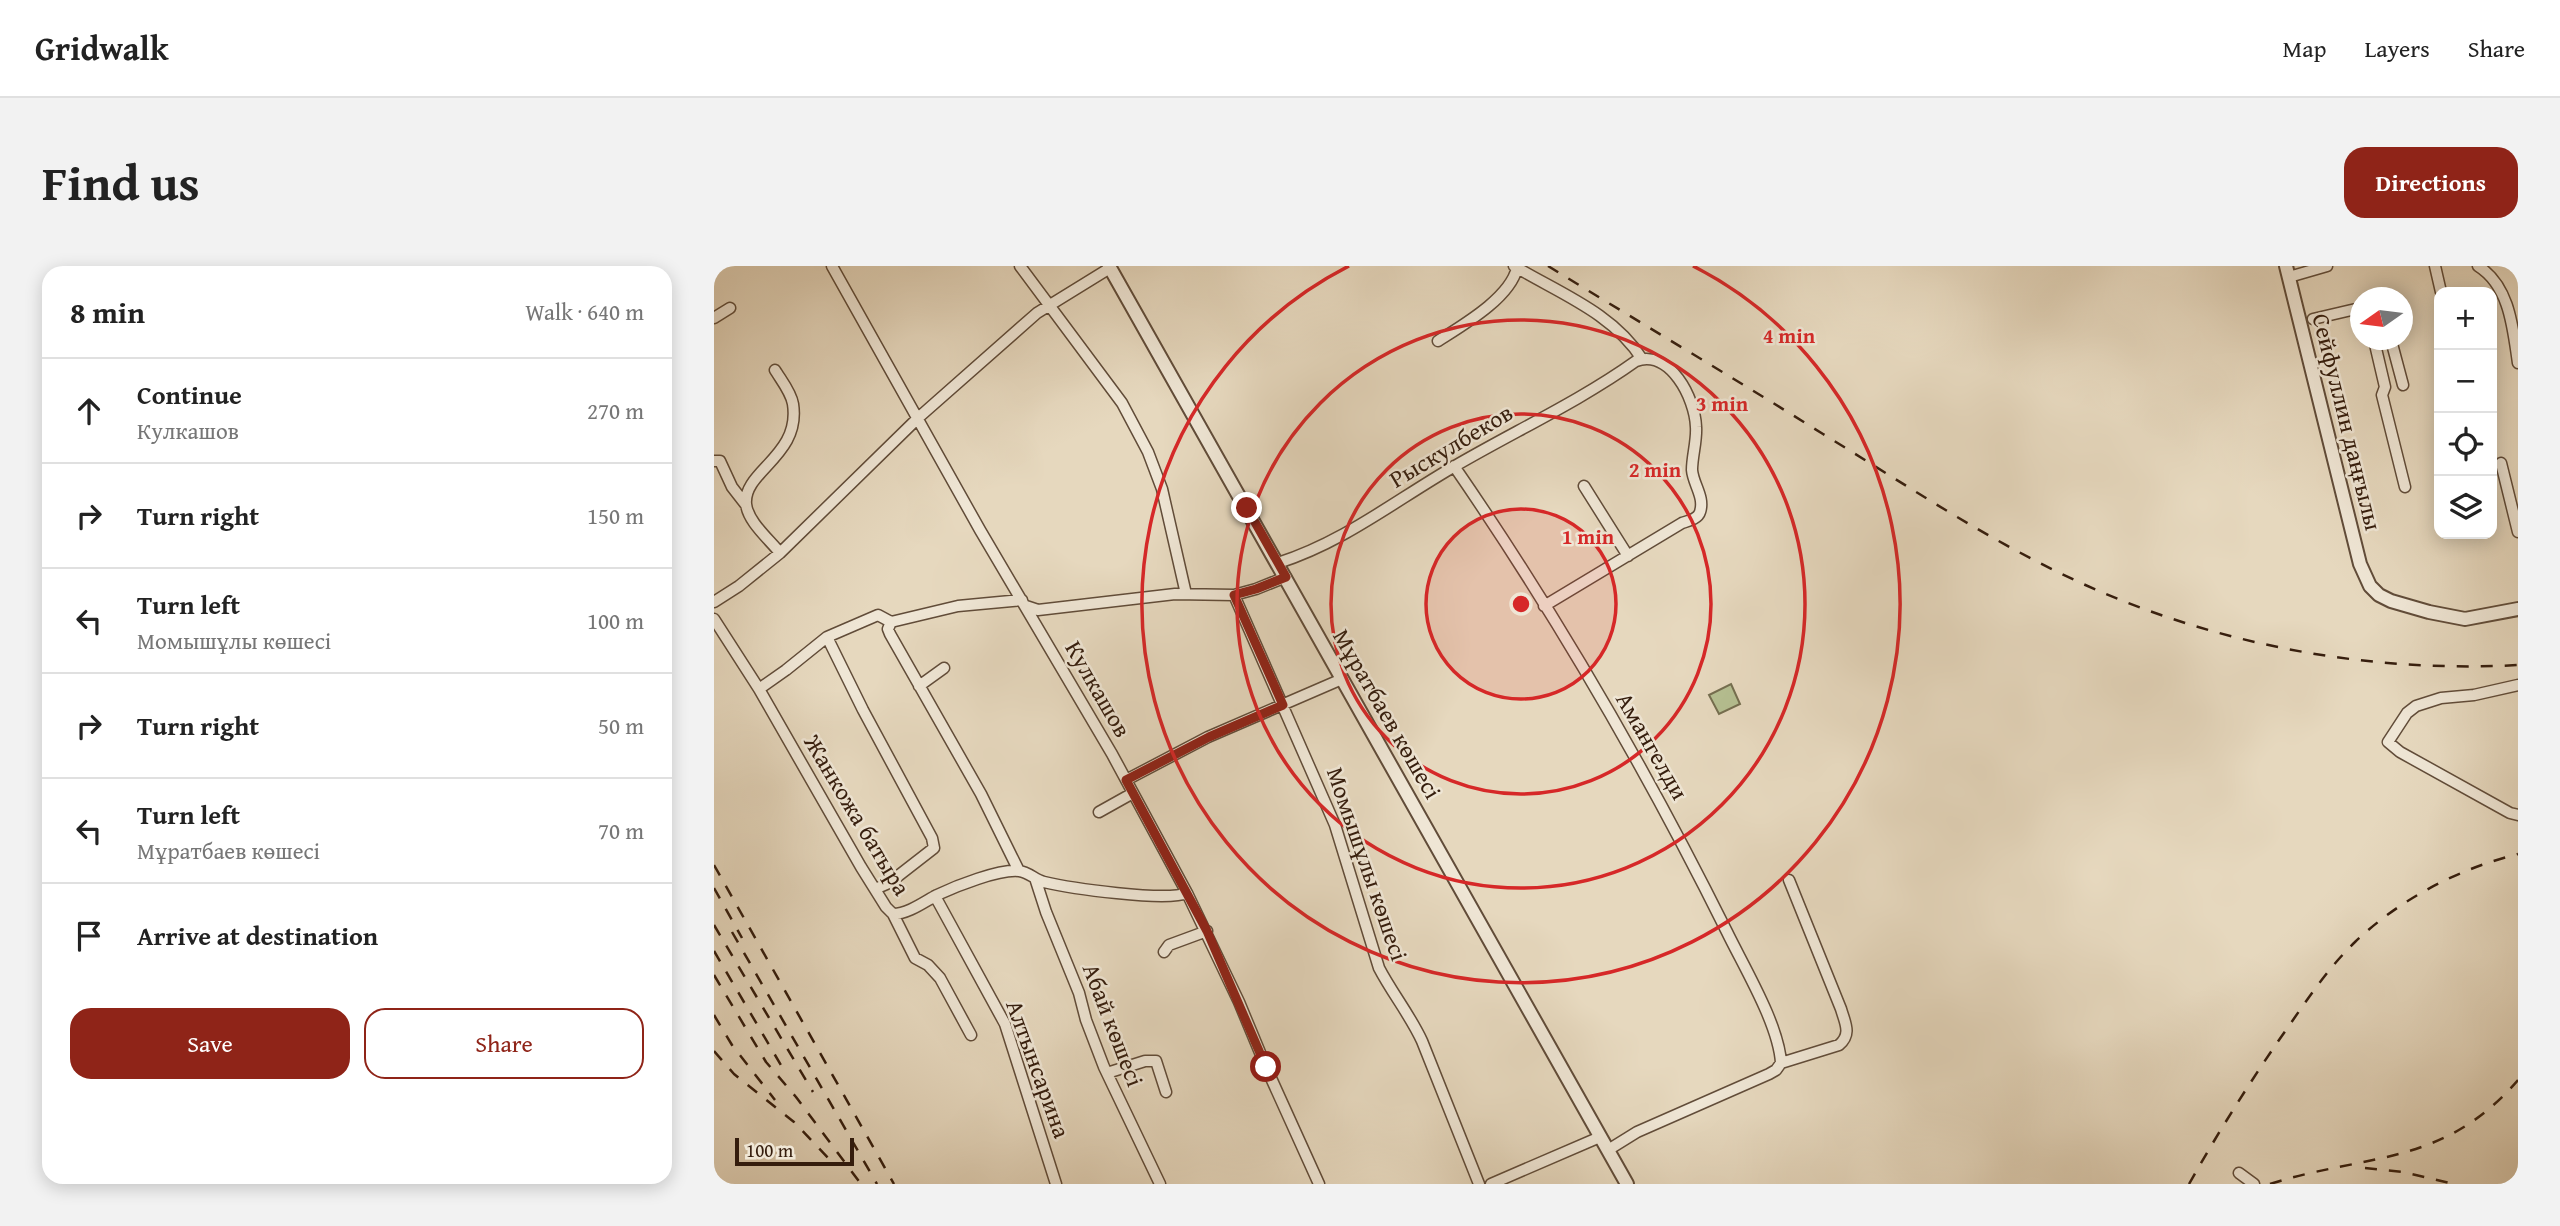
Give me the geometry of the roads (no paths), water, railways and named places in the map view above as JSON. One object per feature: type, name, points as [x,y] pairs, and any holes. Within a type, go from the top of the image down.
[{"type":"street","name":"Кулкашов","points":[[832,266],[980,530],[1126,780],[1187,893],[1207,931],[1319,1184]]},
{"type":"street","points":[[1020,266],[1122,403],[1136,426],[1162,489],[1186,594]]},
{"type":"street","points":[[2288,272],[2326,266]]},
{"type":"street","points":[[2435,266],[2440,287]]},
{"type":"street","points":[[2477,266],[2497,283],[2504,297],[2518,363]]},
{"type":"street","points":[[714,601],[739,586],[780,553],[918,418],[1023,325],[1110,267]]},
{"type":"street","name":"Мұратбаев көшесі","points":[[1110,267],[1627,1184]]},
{"type":"street","points":[[1438,341],[1477,316],[1507,288],[1516,267],[1592,310],[1624,336],[1642,359],[1664,363],[1671,369],[1693,411],[1697,431],[1692,468],[1701,501],[1697,517],[1544,606]]},
{"type":"street","name":"Сейфуллин даңғылы","points":[[2288,272],[2360,564],[2370,586],[2391,601],[2454,618],[2477,618],[2518,609]]},
{"type":"street","points":[[714,318],[730,308]]},
{"type":"street","points":[[2313,319],[2350,311]]},
{"type":"street","points":[[2376,350],[2385,387],[2382,395],[2405,487]]},
{"type":"street","points":[[2394,350],[2403,385]]},
{"type":"street","name":"Рыскулбеков","points":[[1278,564],[1314,550],[1368,522],[1454,466],[1642,359]]},
{"type":"street","points":[[746,505],[750,485],[780,453],[792,422],[793,405],[775,370]]},
{"type":"street","points":[[714,461],[720,461],[732,487],[756,524],[780,553]]},
{"type":"street","points":[[2501,463],[2518,532]]},
{"type":"street","name":"Амангелди","points":[[1454,466],[1493,523],[1649,780],[1760,1002],[1779,1048],[1781,1063]]},
{"type":"street","points":[[1584,486],[1628,555]]},
{"type":"street","points":[[759,689],[827,637],[878,615],[891,622],[958,606],[1024,603],[1038,610],[1186,594],[1234,595],[1286,577]]},
{"type":"street","name":"Момышұлы көшесі","points":[[1234,595],[1335,825],[1379,968],[1422,1041],[1479,1184]]},
{"type":"street","name":"Жанкожа батыра","points":[[714,619],[759,689],[875,889],[893,914],[902,913],[987,877],[1019,871]]},
{"type":"street","points":[[891,622],[888,629],[890,634],[981,794],[1019,871],[1041,881],[1066,886],[1153,896],[1175,897],[1187,893]]},
{"type":"street","points":[[827,637],[932,838],[934,848],[889,883],[875,889]]},
{"type":"street","points":[[919,686],[944,668]]},
{"type":"street","points":[[1126,780],[1209,737],[1342,679]]},
{"type":"street","points":[[2518,685],[2474,695],[2441,698],[2416,706],[2407,713],[2388,742],[2420,763],[2518,815]]},
{"type":"street","points":[[1099,812],[1133,793]]},
{"type":"street","name":"Абай көшесі","points":[[1035,878],[1107,1073],[1160,1184]]},
{"type":"street","points":[[1608,1150],[1637,1132],[1769,1074],[1781,1063],[1843,1042],[1847,1030],[1841,1009],[1789,880]]},
{"type":"street","name":"Алтынсарина","points":[[935,897],[1005,1024],[1056,1184]]},
{"type":"street","points":[[893,914],[915,958],[928,965],[940,978],[971,1034]]},
{"type":"street","points":[[1164,952],[1169,945],[1207,931]]},
{"type":"street","points":[[1107,1073],[1145,1061],[1156,1061],[1166,1092]]},
{"type":"street","points":[[1491,1184],[1601,1137]]},
{"type":"street","points":[[2239,1173],[2253,1184]]},
{"type":"railway","points":[[1548,266],[1957,517],[2040,563],[2096,590],[2212,631],[2333,657],[2395,664],[2518,665]]},
{"type":"railway","points":[[2189,1184],[2273,1049],[2318,984],[2355,942],[2391,912],[2431,888],[2474,868],[2518,854]]},
{"type":"railway","points":[[714,865],[894,1184]]},
{"type":"railway","points":[[714,888],[742,938]]},
{"type":"railway","points":[[714,925],[813,1092]]},
{"type":"railway","points":[[732,932],[877,1184]]},
{"type":"railway","points":[[714,951],[785,1072]]},
{"type":"railway","points":[[714,975],[766,1062],[796,1097],[861,1184]]},
{"type":"railway","points":[[714,1015],[732,1045],[775,1100]]},
{"type":"railway","points":[[714,1051],[734,1074],[794,1122],[833,1163]]},
{"type":"railway","points":[[2270,1184],[2402,1153],[2432,1143],[2461,1129],[2490,1108],[2518,1080]]},
{"type":"railway","points":[[2365,1168],[2403,1172],[2454,1184]]}]
